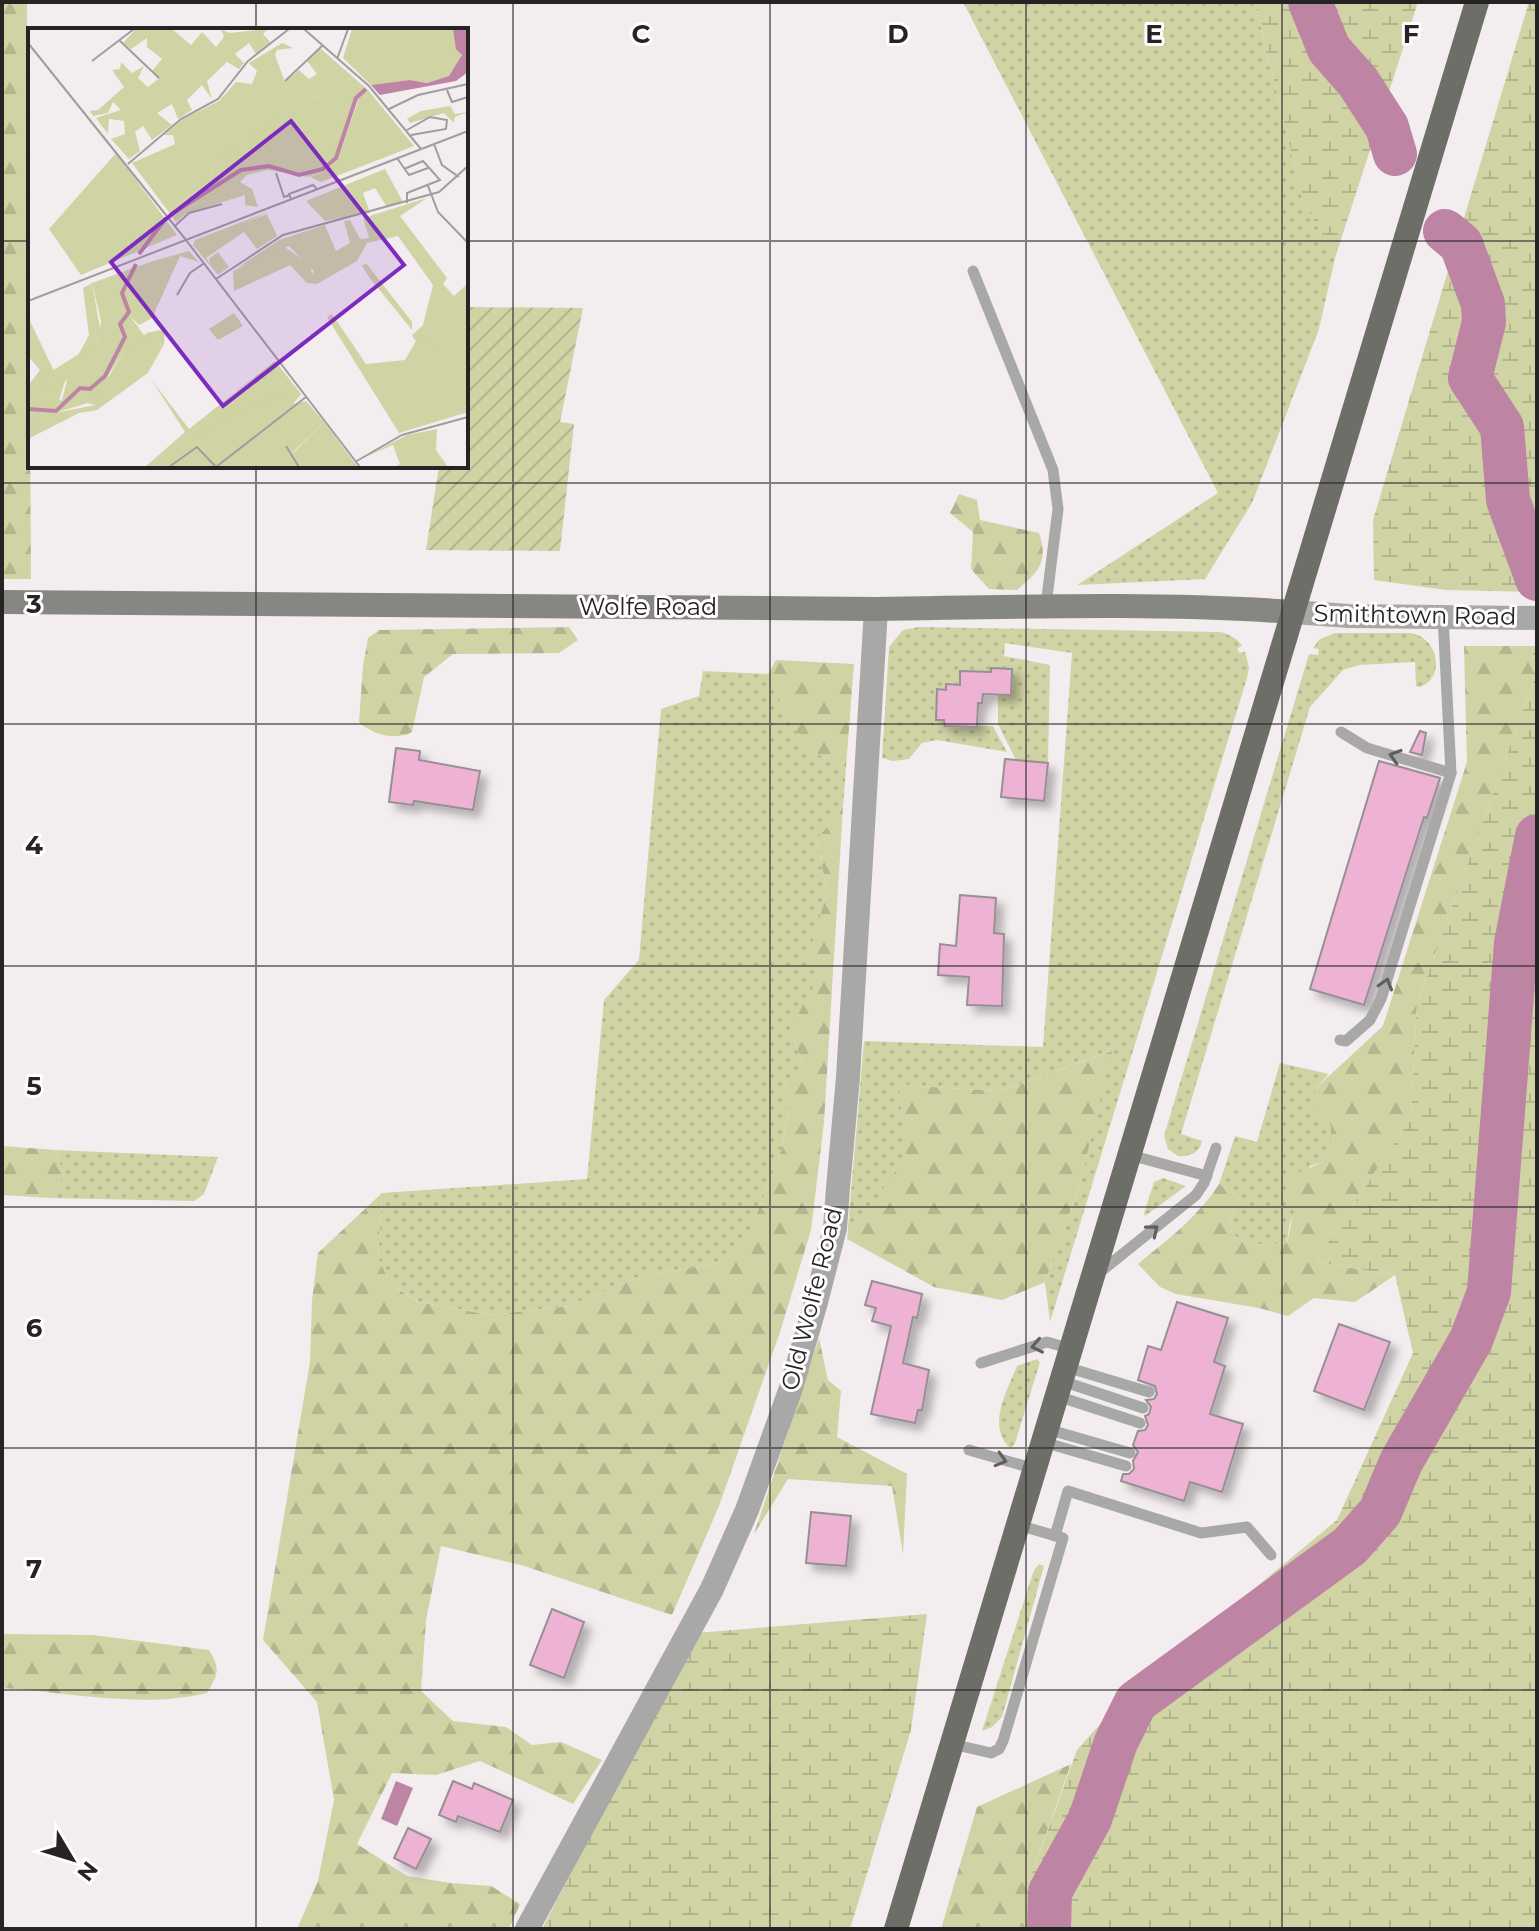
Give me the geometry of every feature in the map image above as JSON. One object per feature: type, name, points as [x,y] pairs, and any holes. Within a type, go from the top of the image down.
[{"type":"main road","points":[[896,1929],[1477,2]]},
{"type":"main road","name":"Wolfe Road","points":[[2,602],[876,609],[1046,605],[1211,606],[1293,612]]},
{"type":"street","name":"Old Wolfe Road","points":[[527,1929],[712,1589],[757,1483],[791,1388],[815,1306],[835,1228],[840,1172],[876,609]]},
{"type":"street","name":"Smithtown Road","points":[[1293,612],[1349,616],[1527,618]]},
{"type":"lane","points":[[973,271],[1053,470],[1058,509],[1046,605]]},
{"type":"lane","points":[[1340,1040],[1346,1041],[1370,1020],[1381,999],[1451,773],[1443,617]]},
{"type":"lane","points":[[1341,732],[1367,748],[1451,773]]},
{"type":"lane","points":[[1092,1278],[1196,1195],[1207,1176],[1216,1148]]},
{"type":"lane","points":[[1130,1155],[1207,1176]]},
{"type":"lane","points":[[981,1363],[1047,1342],[1064,1373],[1140,1423]]},
{"type":"lane","points":[[1064,1373],[1149,1392]]},
{"type":"lane","points":[[1064,1373],[1143,1408]]},
{"type":"lane","points":[[1045,1435],[1130,1453]]},
{"type":"lane","points":[[1045,1435],[1126,1466]]},
{"type":"lane","points":[[969,1450],[1035,1469]]},
{"type":"lane","points":[[1055,1536],[1068,1491],[1201,1533],[1247,1527],[1271,1555]]},
{"type":"lane","points":[[952,1744],[991,1753],[999,1749],[1003,1741],[1063,1538],[1018,1525]]},
{"type":"green space","points":[[2,2],[27,2],[31,579],[2,579]]},
{"type":"green space","points":[[963,2],[1255,2],[1303,201],[1335,258],[1319,329],[1252,503],[1205,579],[1077,585],[1218,493]]},
{"type":"green space","points":[[1255,2],[1418,2],[1335,258],[1303,201]]},
{"type":"green space","points":[[1529,2],[1537,2],[1537,592],[1446,590],[1374,580],[1373,520]]},
{"type":"green space","points":[[468,307],[583,308],[560,422],[574,424],[560,551],[426,550],[439,468],[468,468]]},
{"type":"green space","points":[[959,494],[977,500],[980,520],[1039,533],[1043,552],[1040,566],[1017,590],[989,589],[971,569],[973,532],[950,513]]},
{"type":"green space","points":[[569,627],[578,640],[559,653],[453,654],[424,677],[412,732],[399,736],[384,735],[359,722],[368,638],[379,630]]},
{"type":"green space","points":[[919,627],[1220,632],[1242,645],[1237,649],[1240,653],[1245,652],[1249,667],[1050,1322],[1045,1282],[1080,1183],[1111,1051],[1000,1091],[899,1085],[907,1157],[847,1239],[864,1041],[1043,1047],[1072,653],[1005,643],[1004,656],[1050,665],[1048,763],[1016,760],[998,724],[998,695],[1011,694],[1011,669],[991,669],[991,672],[960,685],[947,684],[946,689],[937,690],[936,720],[944,720],[945,726],[993,726],[1007,752],[937,740],[922,743],[909,759],[893,761],[882,758],[889,647],[903,630]]},
{"type":"green space","points":[[1335,633],[1411,633],[1420,636],[1433,650],[1436,668],[1428,683],[1419,687],[1416,686],[1415,662],[1359,665],[1343,670],[1310,707],[1181,1134],[1202,1141],[1201,1145],[1193,1153],[1178,1156],[1168,1149],[1164,1136],[1309,654],[1318,655],[1319,649],[1313,648],[1320,639]]},
{"type":"green space","points":[[1464,646],[1532,646],[1536,674],[1417,1004],[1411,1118],[1315,1262],[1395,1275],[1355,1302],[1314,1298],[1288,1316],[1176,1294],[1160,1287],[1138,1264],[1192,1217],[1219,1184],[1240,1198],[1230,1220],[1232,1234],[1249,1245],[1287,1243],[1294,1211],[1284,1196],[1291,1176],[1323,1162],[1331,1142],[1331,1124],[1318,1117],[1312,1105],[1316,1088],[1383,1026],[1467,762]]},
{"type":"green space","points":[[1532,646],[1537,646],[1537,1929],[1036,1929],[1029,1882],[1077,1750],[1127,1694],[1337,1520],[1413,1353],[1395,1275],[1315,1262],[1411,1118],[1417,1004],[1536,674]]},
{"type":"green space","points":[[776,660],[854,664],[846,767],[809,750],[790,721],[768,674]]},
{"type":"green space","points":[[703,671],[768,674],[790,721],[809,750],[846,767],[843,807],[817,839],[827,893],[808,960],[819,978],[790,1029],[804,1067],[785,1083],[788,1113],[781,1151],[751,1229],[719,1263],[641,1276],[569,1306],[490,1315],[419,1302],[390,1284],[378,1257],[382,1193],[587,1179],[604,1000],[639,960],[661,709],[699,696]]},
{"type":"green space","points":[[843,807],[824,1122],[811,1230],[780,1332],[719,1506],[672,1615],[521,1565],[441,1546],[426,1620],[421,1691],[453,1721],[506,1727],[532,1745],[561,1742],[602,1760],[573,1804],[480,1761],[436,1775],[392,1773],[357,1844],[407,1876],[491,1886],[520,1904],[509,1929],[297,1929],[318,1881],[334,1800],[317,1702],[263,1640],[310,1362],[312,1300],[318,1253],[382,1193],[378,1257],[390,1284],[418,1302],[490,1315],[569,1306],[641,1276],[719,1263],[751,1229],[781,1151],[788,1113],[785,1083],[804,1067],[790,1029],[818,978],[807,960],[827,893],[817,839]]},
{"type":"green space","points":[[1112,1051],[1080,1183],[1045,1282],[1002,1300],[934,1287],[847,1239],[906,1157],[899,1085],[1000,1091]]},
{"type":"green space","points":[[1280,1063],[1329,1074],[1316,1088],[1318,1117],[1331,1124],[1332,1142],[1323,1162],[1310,1166],[1289,1227],[1287,1243],[1249,1245],[1232,1234],[1230,1220],[1240,1198],[1219,1184],[1235,1136],[1257,1142]]},
{"type":"green space","points":[[2,1146],[55,1150],[64,1175],[50,1198],[2,1195]]},
{"type":"green space","points":[[55,1150],[218,1157],[204,1194],[194,1201],[50,1198],[64,1175]]},
{"type":"green space","points":[[1163,1178],[1186,1186],[1145,1216],[1154,1182]]},
{"type":"green space","points":[[819,1338],[828,1380],[841,1391],[837,1437],[907,1474],[903,1554],[892,1486],[788,1479],[754,1534]]},
{"type":"green space","points":[[1037,1359],[1040,1362],[1011,1448],[1000,1428],[1001,1407],[1017,1366]]},
{"type":"green space","points":[[1039,1564],[1044,1566],[1002,1717],[992,1727],[982,1731],[1034,1570]]},
{"type":"green space","points":[[927,1614],[911,1730],[850,1929],[542,1929],[696,1633]]},
{"type":"green space","points":[[2,1634],[93,1635],[209,1650],[217,1672],[207,1693],[156,1700],[2,1688]]},
{"type":"green space","points":[[1071,1764],[1029,1882],[1036,1929],[941,1929],[977,1807]]},
{"type":"shaded area","points":[[396,1781],[413,1788],[397,1826],[381,1819]]},
{"type":"building","points":[[991,668],[1012,669],[1011,695],[983,694],[982,703],[978,703],[977,727],[945,726],[944,720],[936,720],[937,689],[946,690],[946,684],[960,685],[960,671],[991,672]]},
{"type":"building","points":[[1420,731],[1426,733],[1422,755],[1410,752]]},
{"type":"building","points":[[396,748],[420,751],[419,760],[480,771],[473,810],[414,801],[413,805],[389,802]]},
{"type":"building","points":[[1005,759],[1048,763],[1044,801],[1001,797]]},
{"type":"building","points":[[1379,761],[1440,778],[1427,818],[1424,817],[1364,1005],[1310,989]]},
{"type":"building","points":[[960,895],[996,898],[994,933],[1004,934],[1002,1006],[967,1005],[969,977],[938,975],[940,944],[956,946]]},
{"type":"building","points":[[872,1281],[922,1294],[917,1318],[913,1317],[903,1363],[929,1370],[922,1410],[918,1410],[915,1423],[871,1414],[891,1326],[872,1321],[876,1308],[865,1305]]},
{"type":"building","points":[[1177,1302],[1228,1318],[1214,1362],[1225,1366],[1210,1414],[1243,1424],[1222,1492],[1190,1482],[1184,1501],[1121,1481],[1123,1474],[1129,1474],[1134,1469],[1133,1461],[1138,1452],[1133,1445],[1138,1431],[1145,1430],[1148,1425],[1145,1416],[1151,1407],[1146,1400],[1154,1399],[1157,1394],[1155,1386],[1138,1380],[1148,1346],[1161,1350]]},
{"type":"building","points":[[1339,1324],[1390,1342],[1364,1410],[1314,1391]]},
{"type":"building","points":[[811,1512],[851,1516],[846,1566],[806,1563]]},
{"type":"building","points":[[552,1609],[584,1622],[564,1678],[530,1665]]},
{"type":"building","points":[[453,1781],[472,1789],[474,1783],[513,1800],[500,1832],[458,1816],[456,1822],[439,1815]]},
{"type":"building","points":[[408,1828],[431,1839],[416,1869],[394,1858]]},
{"type":"waterway","points":[[1310,2],[1329,49],[1358,82],[1387,127],[1395,154]]},
{"type":"waterway","points":[[1445,231],[1461,244],[1483,304],[1484,322],[1470,378],[1502,427],[1508,500],[1537,579]]},
{"type":"waterway","points":[[1049,1929],[1050,1892],[1090,1819],[1116,1742],[1136,1702],[1350,1546],[1380,1512],[1401,1462],[1471,1340],[1489,1292],[1516,943],[1537,836]]}]
